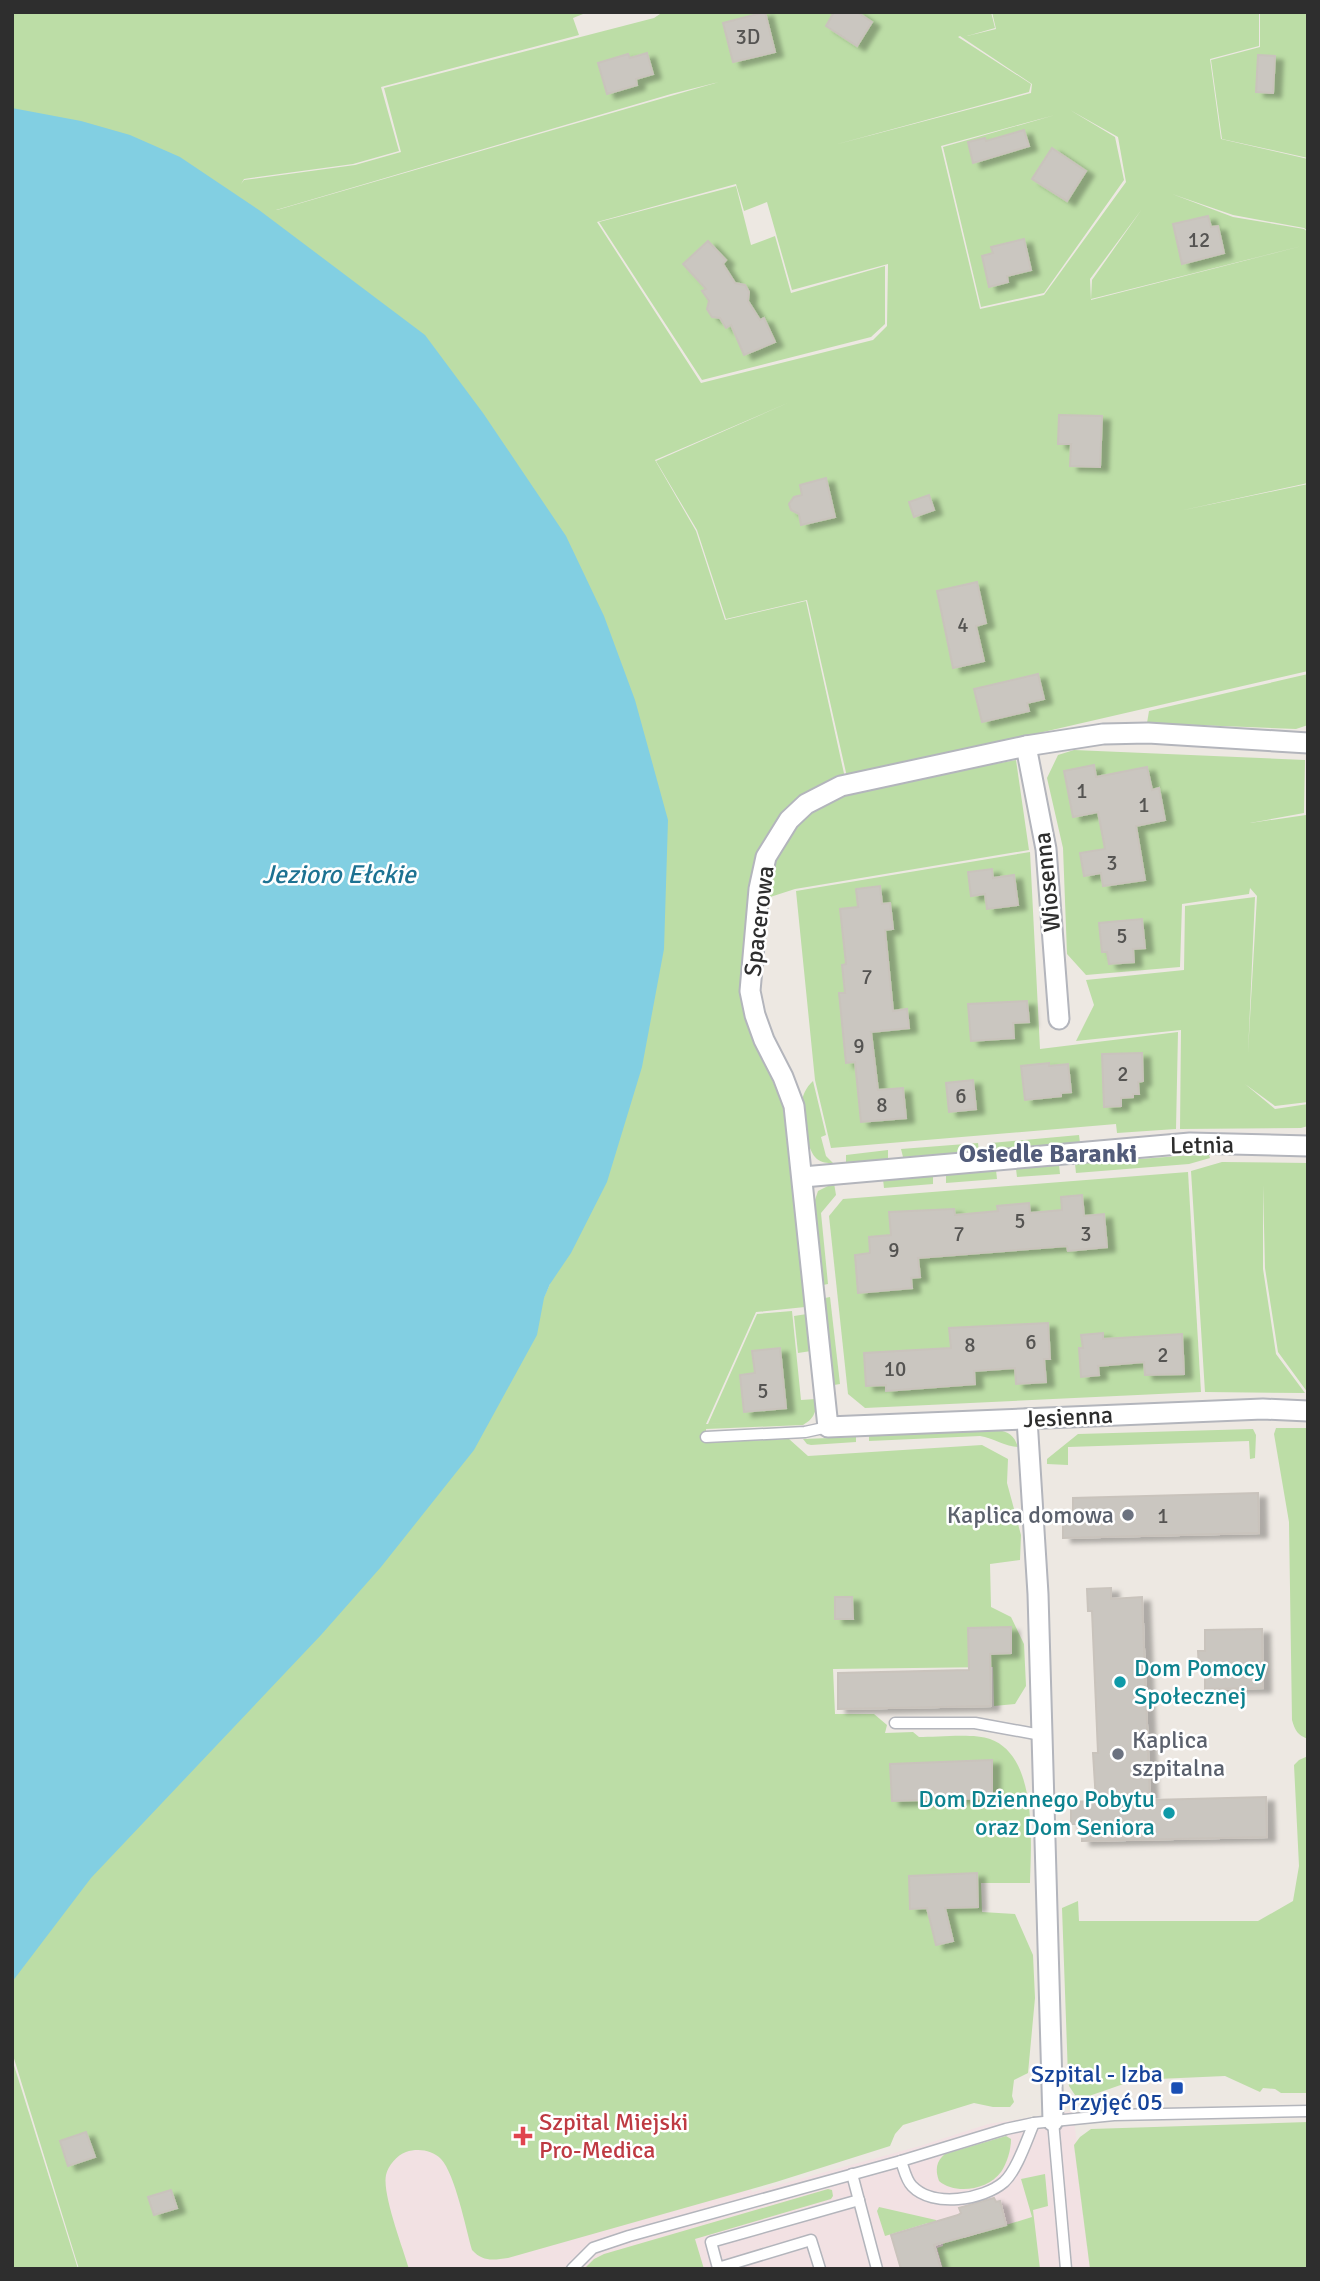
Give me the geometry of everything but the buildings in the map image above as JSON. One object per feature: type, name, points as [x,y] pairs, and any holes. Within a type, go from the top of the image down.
[{"type":"street","name":"Spacerowa","points":[[828,1427],[794,1106],[764,1040],[750,991],[759,889],[766,857],[789,820],[806,804],[841,786],[1026,746],[1103,734],[1148,733],[1308,743]]},
{"type":"street","name":"Wiosenna","points":[[1026,746],[1046,849],[1059,1019]]},
{"type":"street","name":"Letnia","points":[[803,1177],[1190,1143],[1308,1146]]},
{"type":"street","name":"Jesienna","points":[[828,1427],[1263,1409],[1308,1411]]},
{"type":"street","points":[[1027,1419],[1038,1594],[1048,1893],[1043,2122]]},
{"type":"lane","points":[[706,1437],[805,1432],[828,1427]]},
{"type":"lane","points":[[895,1723],[975,1723],[1041,1735]]},
{"type":"lane","points":[[572,2269],[593,2248],[1006,2129],[1043,2122],[1114,2115],[1308,2111]]},
{"type":"lane","points":[[901,2161],[910,2184],[923,2195],[942,2200],[979,2194],[1004,2182],[1043,2122]]},
{"type":"lane","points":[[1043,2122],[1066,2269]]},
{"type":"lane","points":[[852,2174],[877,2269]]},
{"type":"lane","points":[[820,2269],[811,2240],[719,2268],[711,2242],[859,2200]]},
{"type":"shaded area","name":"Szpital Miejski Pro-Medica","points":[[698,2006],[752,2192],[920,2146],[988,2124],[1073,2111],[1092,2269],[350,2269],[308,2127]]},
{"type":"green space","points":[[12,12],[588,12],[573,18],[579,35],[381,87],[399,151],[353,164],[244,179],[241,184],[244,180],[355,165],[401,152],[384,88],[654,18],[663,12],[991,12],[995,28],[967,36],[996,29],[992,12],[1259,12],[1259,46],[1210,59],[1221,139],[1308,159],[1308,231],[1304,228],[1233,215],[1172,194],[1233,217],[1304,229],[1308,232],[1308,483],[1179,511],[1308,484],[1308,671],[847,777],[807,600],[726,619],[697,530],[656,461],[790,402],[655,460],[696,531],[725,620],[806,601],[845,778],[823,784],[769,834],[749,1024],[783,1106],[805,1307],[756,1312],[706,1424],[757,1314],[792,1311],[801,1400],[816,1399],[815,1411],[803,1425],[706,1429],[706,1442],[789,1439],[808,1456],[982,1445],[1008,1459],[1007,1483],[1021,1535],[1020,1560],[990,1564],[991,1607],[1011,1617],[1024,1644],[1026,1686],[1015,1704],[994,1706],[993,1667],[833,1669],[835,1714],[874,1714],[887,1725],[885,1733],[913,1732],[919,1737],[983,1737],[1006,1748],[1017,1763],[1028,1802],[1030,1883],[981,1883],[982,1912],[1015,1914],[1033,1955],[1035,1998],[1028,2073],[1014,2080],[1014,2102],[1010,2107],[974,2103],[903,2125],[890,2146],[776,2182],[508,2258],[484,2258],[472,2250],[446,2166],[433,2154],[415,2150],[396,2158],[386,2175],[390,2208],[409,2269],[79,2269],[12,2052],[12,1815],[544,1297],[550,1284],[12,193]],"holes":[[[958,37],[1032,84],[1031,93],[834,145],[1029,92],[1031,84]],[[719,82],[276,210],[671,94]],[[1070,110],[1118,137],[1126,182],[1044,295],[980,309],[941,146],[1055,115],[943,147],[981,307],[1044,293],[1124,180],[1115,137]],[[736,184],[744,211],[767,202],[792,290],[888,264],[887,326],[873,340],[701,383],[597,222]],[[1142,209],[1092,280],[1091,299],[1302,246],[1091,300],[1090,279]]]},
{"type":"green space","points":[[1260,12],[1308,12],[1308,158],[1222,139],[1211,60],[1260,47]]},
{"type":"green space","points":[[736,186],[751,245],[775,236],[791,293],[885,266],[885,324],[871,337],[702,380],[599,222]]},
{"type":"green space","points":[[1308,674],[1308,725],[1296,729],[1147,723],[1149,711]]},
{"type":"green space","points":[[1074,750],[1305,760],[1304,813],[1250,823],[1306,815],[1308,761],[1308,1102],[1275,1106],[1245,1084],[1275,1109],[1308,1104],[1308,1126],[1180,1129],[1181,1030],[1076,1041],[1094,1005],[1086,980],[1184,970],[1185,906],[1255,897],[1248,1053],[1257,896],[1250,888],[1249,894],[1182,904],[1180,967],[1086,975],[1067,954],[1063,848],[1047,778],[1058,755]]},
{"type":"green space","points":[[1016,760],[1029,850],[795,889],[764,899],[768,873],[794,824],[817,806],[850,791]]},
{"type":"green space","points":[[1030,852],[1040,1049],[1178,1032],[1176,1129],[1117,1133],[1116,1124],[831,1148],[815,1080],[796,891]]},
{"type":"green space","points":[[813,1081],[826,1135],[821,1137],[826,1156],[833,1163],[817,1159],[805,1134],[801,1111],[803,1095]]},
{"type":"green space","points":[[1079,1135],[1080,1143],[992,1150],[991,1143]]},
{"type":"green space","points":[[978,1143],[979,1151],[903,1157],[901,1149]]},
{"type":"green space","points":[[888,1150],[888,1159],[846,1162],[846,1155]]},
{"type":"green space","points":[[1209,1155],[1210,1158],[1189,1164],[1076,1173],[1075,1164],[1179,1156]]},
{"type":"green space","points":[[1222,1162],[1308,1163],[1308,1393],[1278,1352],[1265,1268],[1263,1185],[1263,1269],[1276,1354],[1305,1393],[1205,1392],[1191,1171]]},
{"type":"green space","points":[[1059,1165],[1060,1174],[1017,1177],[1016,1169]]},
{"type":"green space","points":[[996,1170],[997,1179],[946,1183],[946,1174]]},
{"type":"green space","points":[[1188,1172],[1201,1392],[865,1408],[848,1394],[829,1216],[843,1199]]},
{"type":"green space","points":[[933,1175],[933,1184],[884,1188],[883,1179]]},
{"type":"green space","points":[[834,1183],[836,1195],[821,1213],[828,1284],[823,1285],[815,1200],[818,1191]]},
{"type":"green space","points":[[830,1297],[840,1384],[834,1385],[825,1298]]},
{"type":"green space","points":[[807,1314],[811,1351],[798,1353],[794,1316]]},
{"type":"green space","points":[[1276,1428],[1308,1428],[1308,1739],[1297,1732],[1292,1720],[1289,1522],[1274,1434]]},
{"type":"green space","points":[[1253,1429],[1256,1435],[1255,1458],[1250,1459],[1249,1441],[1068,1447],[1068,1465],[1047,1464],[1047,1459],[1078,1434]]},
{"type":"green space","points":[[997,1430],[1010,1435],[1018,1447],[980,1436],[869,1441],[869,1436]]},
{"type":"green space","points":[[856,1437],[856,1442],[811,1445],[803,1439]]},
{"type":"green space","points":[[1308,1756],[1308,2093],[1281,2093],[1275,2089],[1263,2088],[1260,2092],[1225,2076],[1135,2080],[1089,2096],[1075,2095],[1069,2086],[1068,2076],[1062,1908],[1078,1901],[1079,1921],[1258,1921],[1293,1901],[1299,1866],[1294,1765]]},
{"type":"green space","points":[[12,2059],[78,2269],[12,2269]]},
{"type":"green space","points":[[1308,2122],[1308,2269],[1090,2269],[1074,2145],[1091,2129]]},
{"type":"green space","points":[[1006,2136],[1011,2139],[1007,2161],[1001,2172],[988,2183],[962,2189],[939,2181],[937,2166],[945,2154]]},
{"type":"green space","points":[[1045,2174],[1048,2206],[1033,2210],[1040,2269],[943,2269],[937,2248],[943,2246],[940,2221],[956,2218],[964,2238],[1032,2217],[1021,2179]]},
{"type":"green space","points":[[832,2190],[831,2199],[695,2239],[704,2269],[584,2269],[604,2254]]},
{"type":"green space","points":[[879,2207],[936,2220],[937,2243],[935,2244],[928,2223],[885,2236],[877,2211]]},
{"type":"water","name":"Jezioro Ełckie","points":[[12,108],[81,121],[130,135],[180,157],[259,210],[425,335],[483,413],[566,536],[604,616],[635,700],[668,820],[664,949],[642,1067],[607,1182],[571,1253],[550,1284],[544,1298],[537,1335],[474,1450],[381,1567],[321,1635],[91,1878],[12,1982]]},
{"type":"place","name":"Kaplica domowa","points":[[1128,1515]]},
{"type":"place","name":"Dom Pomocy Społecznej","points":[[1120,1682]]},
{"type":"place","name":"Kaplica szpitalna","points":[[1118,1754]]},
{"type":"place","name":"Dom Dziennego Pobytu oraz Dom Seniora","points":[[1169,1813]]},
{"type":"place","name":"Szpital - Izba Przyjęć 05","points":[[1177,2088]]},
{"type":"place","name":"Szpital Miejski Pro-Medica","points":[[523,2136]]},
{"type":"district","name":"Osiedle Baranki","points":[[1048,1153]]}]
